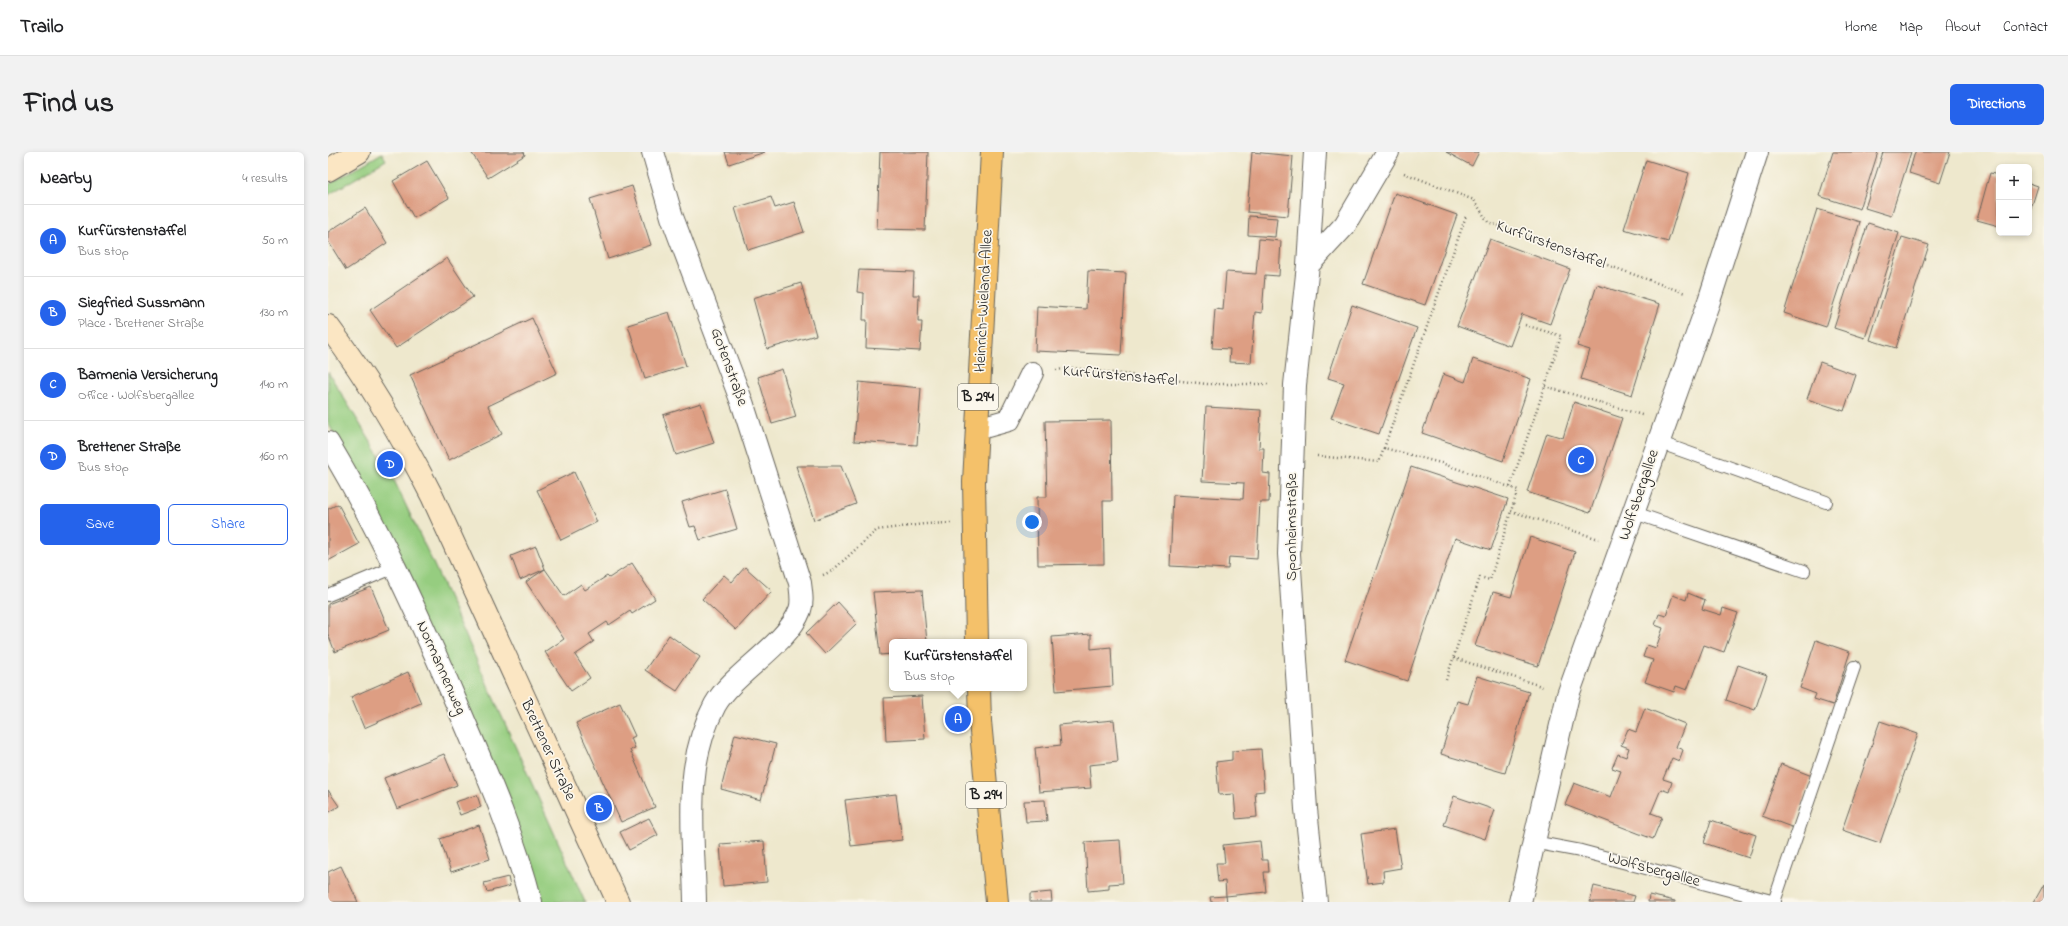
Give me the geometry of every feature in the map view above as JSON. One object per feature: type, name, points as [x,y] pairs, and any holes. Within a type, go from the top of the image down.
[{"type":"main road","name":"Heinrich-Wieland-Allee","points":[[977,639],[974,522],[977,429],[992,152]]},
{"type":"main road","name":"B 294","points":[[979,691],[980,721],[997,902]]},
{"type":"street","points":[[328,170],[359,152]]},
{"type":"street","name":"Gotenstraße","points":[[653,152],[672,217],[743,405],[800,583],[802,594],[800,610],[788,629],[728,688],[716,704],[704,728],[694,766],[692,798],[695,902]]},
{"type":"street","name":"Sponheimstraße","points":[[1315,152],[1308,266],[1295,385],[1289,554],[1306,810],[1316,902]]},
{"type":"street","name":"Wolfsbergallee","points":[[1520,902],[1568,695],[1622,546],[1632,512],[1709,301],[1757,152]]},
{"type":"street","points":[[1308,266],[1345,225],[1385,158]]},
{"type":"street","name":"Brettener Straße","points":[[328,326],[372,389],[411,455],[432,496],[618,902]]},
{"type":"street","points":[[977,429],[1009,420],[1032,373]]},
{"type":"street","name":"Normannenweg","points":[[328,443],[352,484],[395,567],[437,656],[483,764],[507,826],[531,902]]},
{"type":"lane","points":[[1661,432],[1826,502]]},
{"type":"lane","points":[[1632,512],[1804,571]]},
{"type":"lane","points":[[328,595],[395,567]]},
{"type":"lane","points":[[1774,902],[1854,667]]},
{"type":"lane","name":"Wolfsbergallee","points":[[1533,842],[1581,851],[1774,902]]},
{"type":"path","name":"Kurfürstenstaffel","points":[[1385,158],[1474,200],[1488,222],[1709,301]]},
{"type":"path","points":[[1292,454],[1379,462],[1466,216]]},
{"type":"path","points":[[1510,487],[1546,386],[1561,336],[1525,325]]},
{"type":"path","name":"Kurfürstenstaffel","points":[[1032,373],[1072,368],[1207,384],[1295,385]]},
{"type":"path","points":[[1546,386],[1661,432]]},
{"type":"path","points":[[1384,448],[1441,463],[1518,490],[1490,580],[1480,576],[1446,680]]},
{"type":"path","points":[[1511,511],[1622,546]]},
{"type":"path","points":[[800,583],[832,571],[877,530],[924,524],[974,522]]},
{"type":"path","points":[[1454,658],[1568,695]]},
{"type":"green space","points":[[382,153],[386,160],[328,195],[328,185]]},
{"type":"green space","points":[[328,372],[393,478],[434,565],[585,902],[539,902],[372,501],[328,423]]},
{"type":"building","points":[[471,152],[524,152],[525,155],[488,178]]},
{"type":"building","points":[[725,152],[765,152],[729,164]]},
{"type":"building","points":[[880,152],[928,152],[925,230],[877,229]]},
{"type":"building","points":[[1252,152],[1293,156],[1288,216],[1247,212]]},
{"type":"building","points":[[1446,152],[1479,152],[1472,166]]},
{"type":"building","points":[[1833,152],[1878,152],[1860,209],[1819,196]]},
{"type":"building","points":[[1883,152],[1911,152],[1891,216],[1865,208]]},
{"type":"building","points":[[1915,152],[1950,152],[1940,183],[1909,173]]},
{"type":"building","points":[[1646,160],[1689,173],[1668,242],[1624,229]]},
{"type":"building","points":[[427,161],[449,198],[414,218],[393,181]]},
{"type":"building","points":[[1990,173],[1996,174],[1996,225],[1977,220]]},
{"type":"building","points":[[2032,184],[2038,186],[2032,205]]},
{"type":"building","points":[[632,186],[651,245],[608,259],[590,199]]},
{"type":"building","points":[[1395,193],[1457,215],[1425,305],[1363,284]]},
{"type":"building","points":[[771,197],[775,208],[794,202],[804,232],[748,250],[735,208]]},
{"type":"building","points":[[365,208],[387,243],[346,270],[328,241],[328,232]]},
{"type":"building","points":[[1817,209],[1860,222],[1826,327],[1784,313]]},
{"type":"building","points":[[1249,216],[1277,218],[1275,237],[1248,235]]},
{"type":"building","points":[[1868,223],[1899,233],[1865,338],[1834,328]]},
{"type":"building","points":[[1902,237],[1929,245],[1896,348],[1870,340]]},
{"type":"building","points":[[1259,239],[1281,241],[1279,276],[1265,275],[1262,313],[1255,312],[1251,363],[1229,362],[1230,349],[1212,348],[1215,309],[1223,310],[1226,272],[1256,274]]},
{"type":"building","points":[[1490,239],[1570,269],[1550,324],[1522,314],[1510,346],[1457,326]]},
{"type":"building","points":[[447,258],[473,297],[396,348],[370,310]]},
{"type":"building","points":[[859,270],[914,272],[913,295],[919,295],[918,322],[922,322],[920,351],[866,348],[867,320],[863,320],[864,293],[857,292]]},
{"type":"building","points":[[1088,271],[1126,273],[1121,355],[1035,351],[1037,306],[1086,309]]},
{"type":"building","points":[[801,283],[816,335],[767,349],[753,298]]},
{"type":"building","points":[[1597,285],[1660,304],[1632,395],[1581,379],[1590,350],[1577,346]]},
{"type":"building","points":[[1352,305],[1417,328],[1379,434],[1331,418],[1344,383],[1328,378]]},
{"type":"building","points":[[669,312],[686,366],[645,379],[628,325]]},
{"type":"building","points":[[532,318],[557,373],[488,406],[502,434],[449,460],[410,375]]},
{"type":"building","points":[[1473,359],[1531,379],[1503,461],[1422,433],[1443,374],[1465,382]]},
{"type":"building","points":[[1820,362],[1856,375],[1844,411],[1807,399]]},
{"type":"building","points":[[782,369],[796,417],[772,424],[758,377]]},
{"type":"building","points":[[859,382],[921,388],[917,445],[854,441]]},
{"type":"building","points":[[1574,402],[1622,418],[1590,513],[1527,492],[1547,433],[1563,438]]},
{"type":"building","points":[[701,403],[714,443],[676,455],[663,415]]},
{"type":"building","points":[[1206,407],[1261,410],[1259,448],[1264,448],[1263,473],[1270,474],[1269,502],[1260,502],[1257,559],[1229,557],[1228,569],[1170,566],[1173,495],[1243,499],[1244,483],[1202,481]]},
{"type":"building","points":[[1111,420],[1112,501],[1103,501],[1104,564],[1038,565],[1037,497],[1047,497],[1045,421]]},
{"type":"building","points":[[796,466],[841,466],[856,504],[814,520]]},
{"type":"building","points":[[1411,467],[1508,499],[1491,550],[1455,538],[1407,681],[1345,660]]},
{"type":"building","points":[[574,472],[597,522],[561,540],[537,490]]},
{"type":"building","points":[[725,489],[737,529],[700,540],[695,526],[690,527],[682,502]]},
{"type":"building","points":[[338,504],[359,544],[328,561],[328,509]]},
{"type":"building","points":[[1530,537],[1575,552],[1538,666],[1475,646],[1493,592],[1511,597]]},
{"type":"building","points":[[536,546],[545,569],[520,580],[511,556]]},
{"type":"building","points":[[632,563],[655,599],[632,614],[630,611],[609,625],[607,622],[589,634],[594,642],[575,655],[590,678],[571,691],[545,652],[564,639],[526,582],[545,569],[564,596],[581,584],[585,590],[607,576],[609,578]]},
{"type":"building","points":[[745,567],[772,591],[736,630],[702,599],[724,575],[732,582]]},
{"type":"building","points":[[371,587],[389,630],[335,652],[328,634],[328,604]]},
{"type":"building","points":[[922,590],[927,639],[889,639],[889,654],[880,655],[873,592]]},
{"type":"building","points":[[1688,593],[1705,600],[1702,609],[1721,615],[1723,608],[1738,613],[1724,652],[1704,645],[1687,690],[1676,686],[1674,692],[1645,682],[1653,660],[1643,657],[1647,645],[1656,648],[1663,628],[1655,625],[1659,614],[1666,616],[1673,595],[1686,600]]},
{"type":"building","points":[[838,602],[857,623],[825,654],[806,633]]},
{"type":"building","points":[[1091,634],[1091,649],[1111,647],[1113,686],[1056,691],[1052,637]]},
{"type":"building","points":[[669,635],[700,657],[677,691],[645,670]]},
{"type":"building","points":[[1816,640],[1850,652],[1833,705],[1814,699],[1816,694],[1800,688]]},
{"type":"building","points":[[1738,665],[1767,675],[1755,710],[1726,700]]},
{"type":"building","points":[[408,672],[421,703],[364,728],[351,697]]},
{"type":"building","points":[[1477,676],[1529,692],[1505,773],[1441,754],[1457,701],[1468,704]]},
{"type":"building","points":[[922,696],[925,739],[886,741],[884,698]]},
{"type":"building","points":[[620,703],[635,736],[631,738],[635,748],[630,750],[655,807],[621,822],[576,723]]},
{"type":"building","points":[[1645,708],[1685,724],[1676,747],[1683,750],[1679,761],[1672,758],[1663,779],[1672,782],[1669,792],[1661,789],[1651,813],[1662,817],[1653,839],[1565,805],[1574,783],[1611,797],[1621,771],[1612,768],[1618,754],[1626,757],[1629,748],[1621,745],[1628,729],[1636,732]]},
{"type":"building","points":[[1114,720],[1118,762],[1089,765],[1091,788],[1039,792],[1035,748],[1061,745],[1059,725]]},
{"type":"building","points":[[1880,721],[1918,734],[1880,843],[1842,830]]},
{"type":"building","points":[[735,734],[776,744],[761,800],[721,789]]},
{"type":"building","points":[[1261,749],[1264,791],[1255,792],[1257,817],[1236,819],[1234,794],[1219,795],[1216,762],[1232,760],[1232,751]]},
{"type":"building","points":[[444,754],[457,785],[397,809],[384,778]]},
{"type":"building","points":[[1781,764],[1812,776],[1794,828],[1762,816]]},
{"type":"building","points":[[328,790],[339,806],[328,813]]},
{"type":"building","points":[[896,794],[902,840],[851,846],[845,800]]},
{"type":"building","points":[[477,795],[481,807],[460,815],[455,802]]},
{"type":"building","points":[[1454,796],[1495,810],[1485,839],[1444,825]]},
{"type":"building","points":[[1045,800],[1047,821],[1026,822],[1024,801]]},
{"type":"building","points":[[649,818],[658,835],[629,850],[620,832]]},
{"type":"building","points":[[1711,820],[1756,835],[1749,858],[1704,843]]},
{"type":"building","points":[[479,825],[490,859],[451,872],[440,839]]},
{"type":"building","points":[[1395,829],[1401,868],[1383,871],[1384,882],[1368,884],[1361,834]]},
{"type":"building","points":[[1120,840],[1123,883],[1109,884],[1109,889],[1088,891],[1085,842]]},
{"type":"building","points":[[764,841],[767,882],[723,886],[720,844]]},
{"type":"building","points":[[1260,841],[1262,860],[1268,860],[1269,872],[1264,872],[1266,892],[1226,896],[1225,881],[1218,882],[1216,863],[1225,863],[1223,845]]},
{"type":"building","points":[[341,866],[358,902],[328,902],[328,872]]},
{"type":"building","points":[[508,877],[510,886],[487,892],[484,883]]},
{"type":"building","points":[[2044,884],[2044,902],[2034,902]]},
{"type":"building","points":[[1594,886],[1635,896],[1633,902],[1590,902]]},
{"type":"building","points":[[1051,892],[1052,902],[1030,902],[1030,894]]},
{"type":"building","points":[[1649,895],[1675,901],[1675,902],[1648,902]]},
{"type":"building","points":[[1226,896],[1227,902],[1211,902],[1210,897]]},
{"type":"place","name":"Barmenia Versicherung","points":[[1581,460]]},
{"type":"place","name":"Brettener Straße","points":[[390,464]]},
{"type":"place","name":"Kurfürstenstaffel","points":[[958,719]]},
{"type":"place","name":"Siegfried Sussmann","points":[[599,808]]}]
